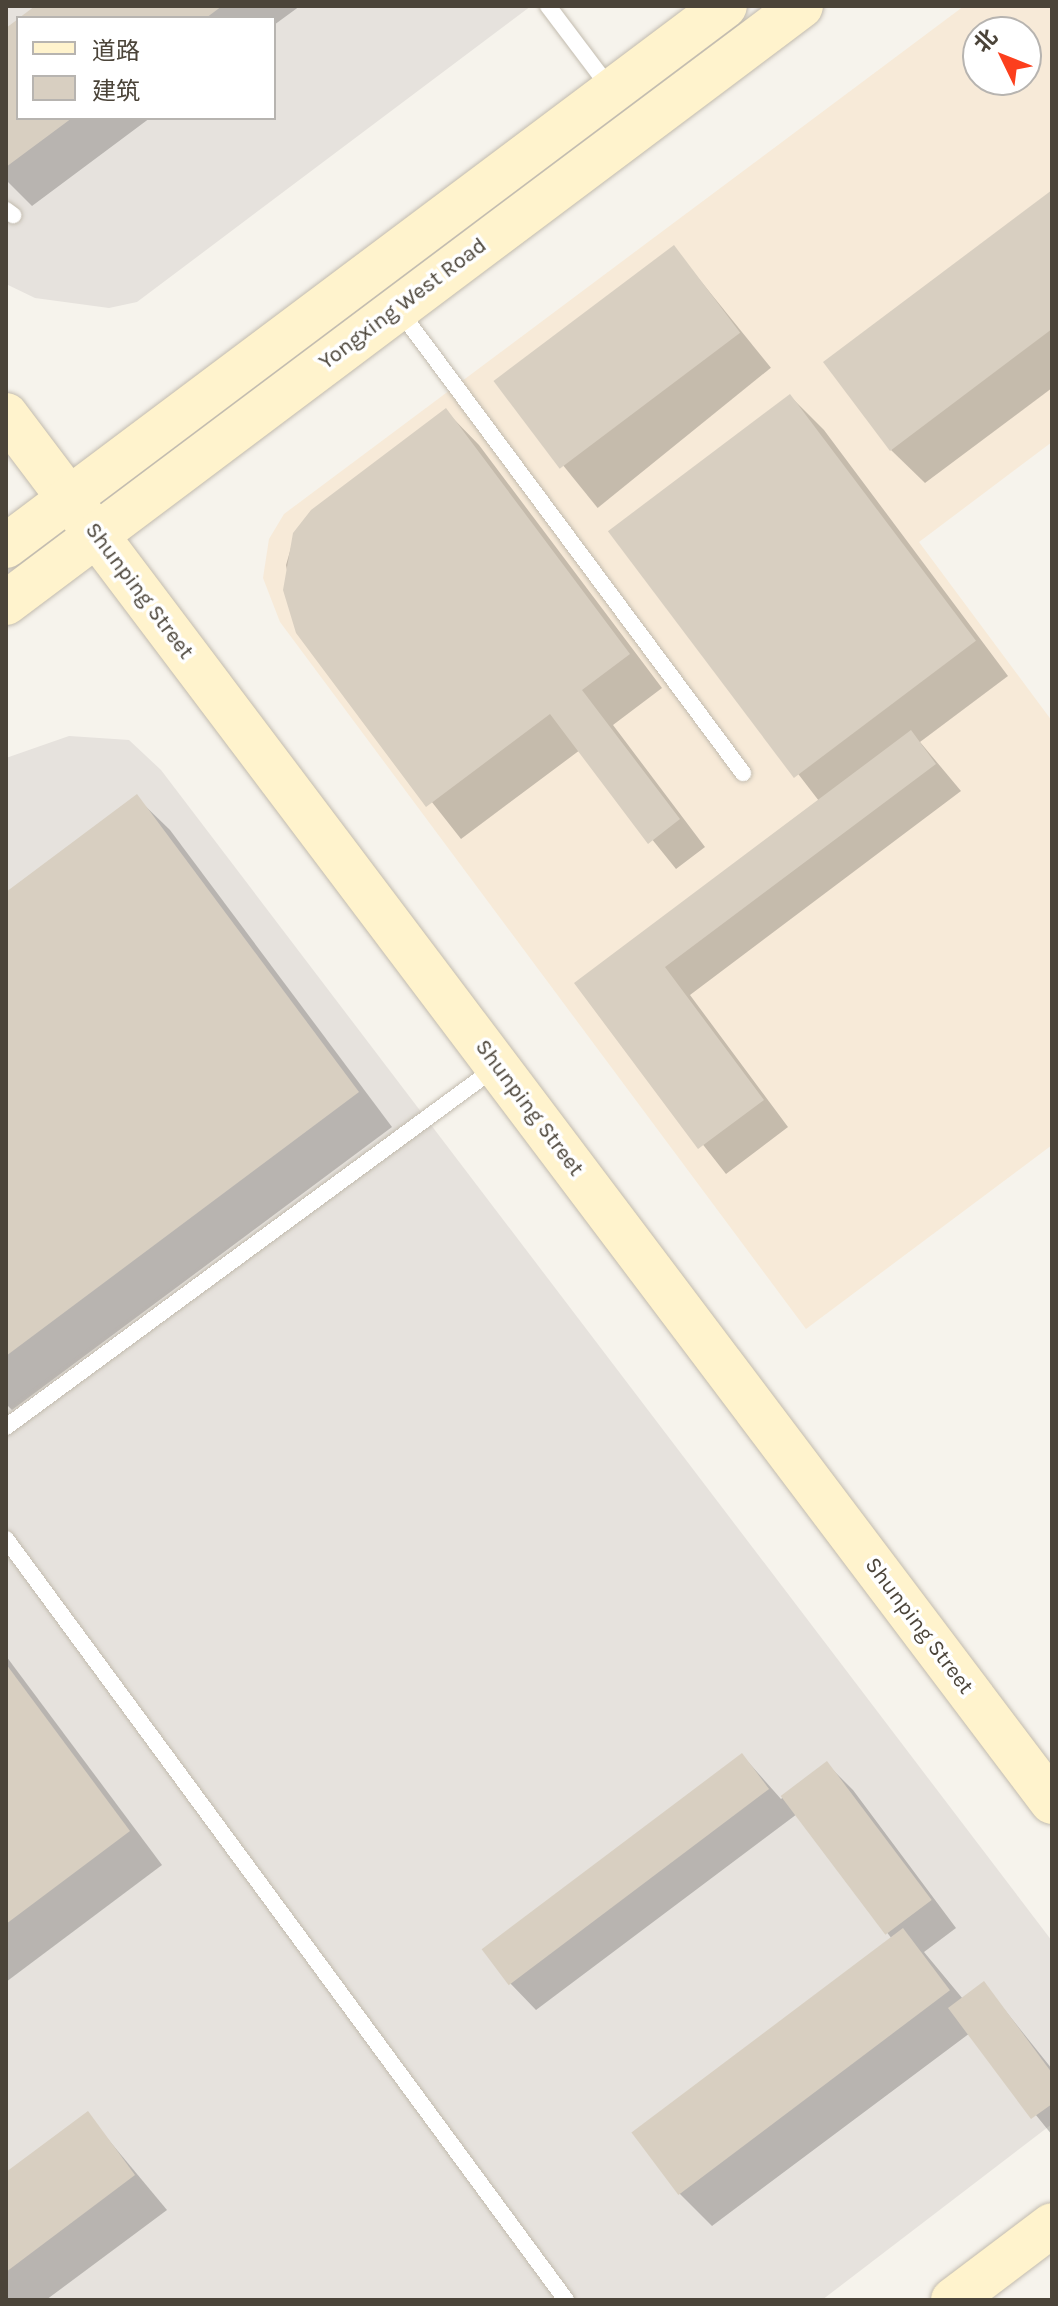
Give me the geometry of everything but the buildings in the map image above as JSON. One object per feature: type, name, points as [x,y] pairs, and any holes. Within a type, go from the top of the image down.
[{"type":"main road","name":"Yongxing West Road","points":[[6,546],[725,6]]},
{"type":"main road","name":"Yongxing West Road","points":[[6,603],[801,6]]},
{"type":"main road","name":"Shunping Street","points":[[6,415],[1052,1802]]},
{"type":"main road","points":[[953,2300],[1052,2225]]},
{"type":"lane","points":[[548,6],[612,91]]},
{"type":"lane","points":[[398,308],[743,773]]},
{"type":"lane","points":[[6,1427],[497,1066]]},
{"type":"lane","points":[[6,1539],[566,2300]]},
{"type":"shaded area","points":[[6,6],[531,6],[137,302],[109,308],[35,298],[6,284]]},
{"type":"shaded area","points":[[964,6],[1052,6],[1052,442],[919,542],[1052,721],[1052,1145],[806,1329],[280,622],[263,578],[269,539],[284,514]]},
{"type":"shaded area","points":[[69,736],[129,740],[161,770],[1052,1941],[1052,2124],[822,2300],[6,2300],[6,758]]}]
